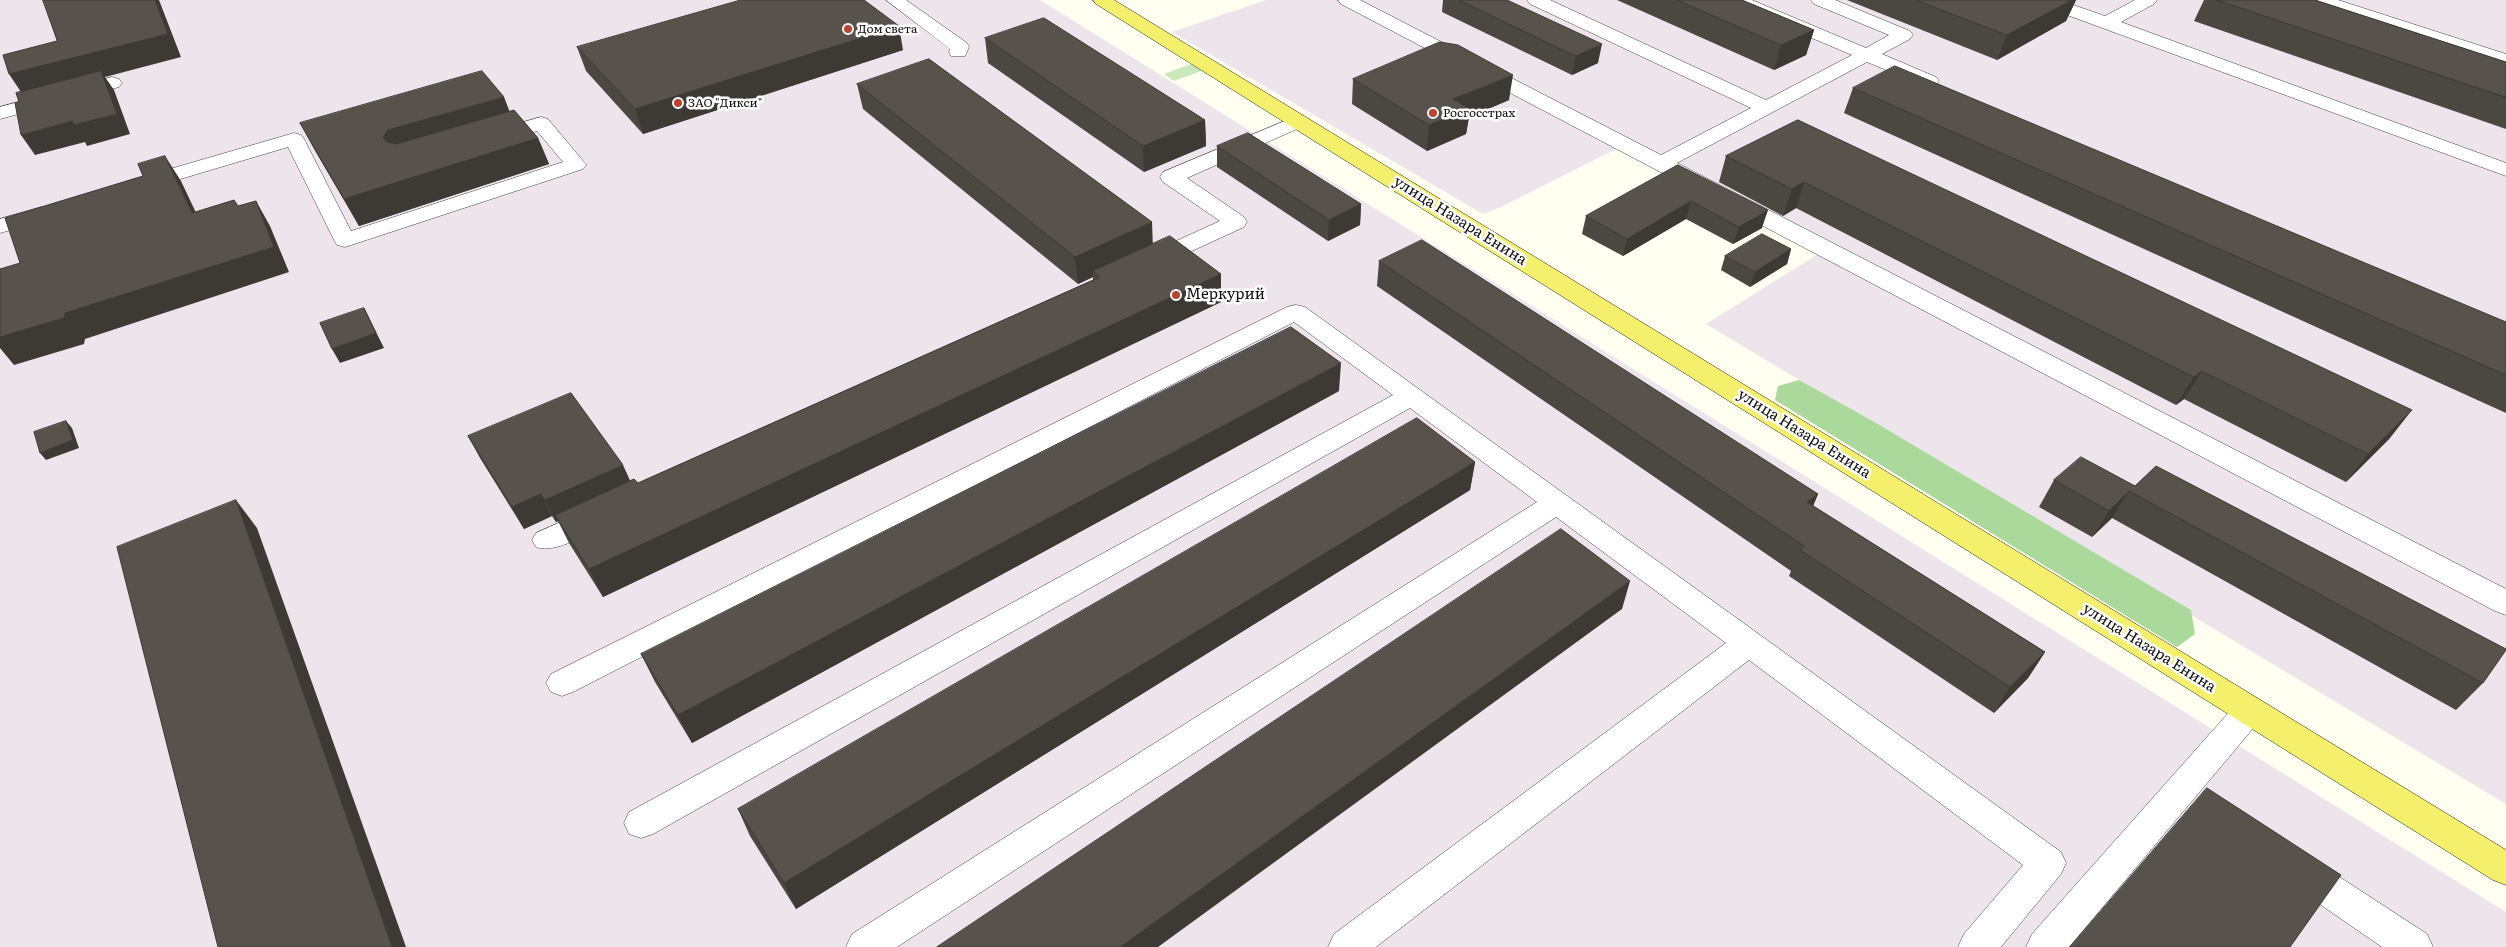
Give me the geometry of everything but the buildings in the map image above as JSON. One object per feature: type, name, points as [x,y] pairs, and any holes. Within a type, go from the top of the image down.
[{"type":"main road","name":"улица Назара Енина","points":[[1102,0],[2506,869]]},
{"type":"street","points":[[895,0],[960,47],[958,52]]},
{"type":"street","points":[[1347,0],[2506,603]]},
{"type":"street","points":[[1536,0],[1768,108]]},
{"type":"street","points":[[1737,0],[1948,89]]},
{"type":"street","points":[[1661,163],[1837,73],[1865,54],[1904,35],[1820,0]]},
{"type":"street","points":[[2043,0],[2506,170]]},
{"type":"street","points":[[2106,23],[2148,0]]},
{"type":"street","points":[[2320,0],[2506,60]]},
{"type":"street","points":[[0,113],[112,83]]},
{"type":"street","points":[[1127,272],[1236,222],[1171,177],[1299,121]]},
{"type":"street","points":[[123,190],[294,139],[345,240],[576,165],[541,123],[475,142]]},
{"type":"street","points":[[0,226],[57,210]]},
{"type":"street","points":[[562,683],[1296,312],[2048,863],[1978,947]]},
{"type":"street","points":[[641,823],[1411,396]]},
{"type":"street","points":[[864,947],[1557,503]]},
{"type":"street","points":[[546,540],[618,506]]},
{"type":"street","points":[[1347,947],[1749,643]]},
{"type":"street","points":[[2045,947],[2193,798],[2250,710]]},
{"type":"street","points":[[2269,850],[2414,947]]},
{"type":"shaded area","points":[[0,0],[1040,0],[2506,912],[2506,947],[0,947]]},
{"type":"shaded area","points":[[1266,0],[2506,0],[2506,804],[1706,324],[1821,252],[1620,147],[1503,206],[1483,214],[1172,32]]},
{"type":"green space","points":[[1194,63],[1204,70],[1174,81],[1164,74]]},
{"type":"green space","points":[[1799,380],[1876,423],[2191,610],[2195,634],[2177,647],[1775,400],[1778,386]]},
{"type":"place","name":"Дом света","points":[[848,29]]},
{"type":"place","name":"ЗАО \"Дикси\"","points":[[678,103]]},
{"type":"place","name":"Росгосстрах","points":[[1433,113]]},
{"type":"place","name":"Меркурий","points":[[1176,295]]}]
